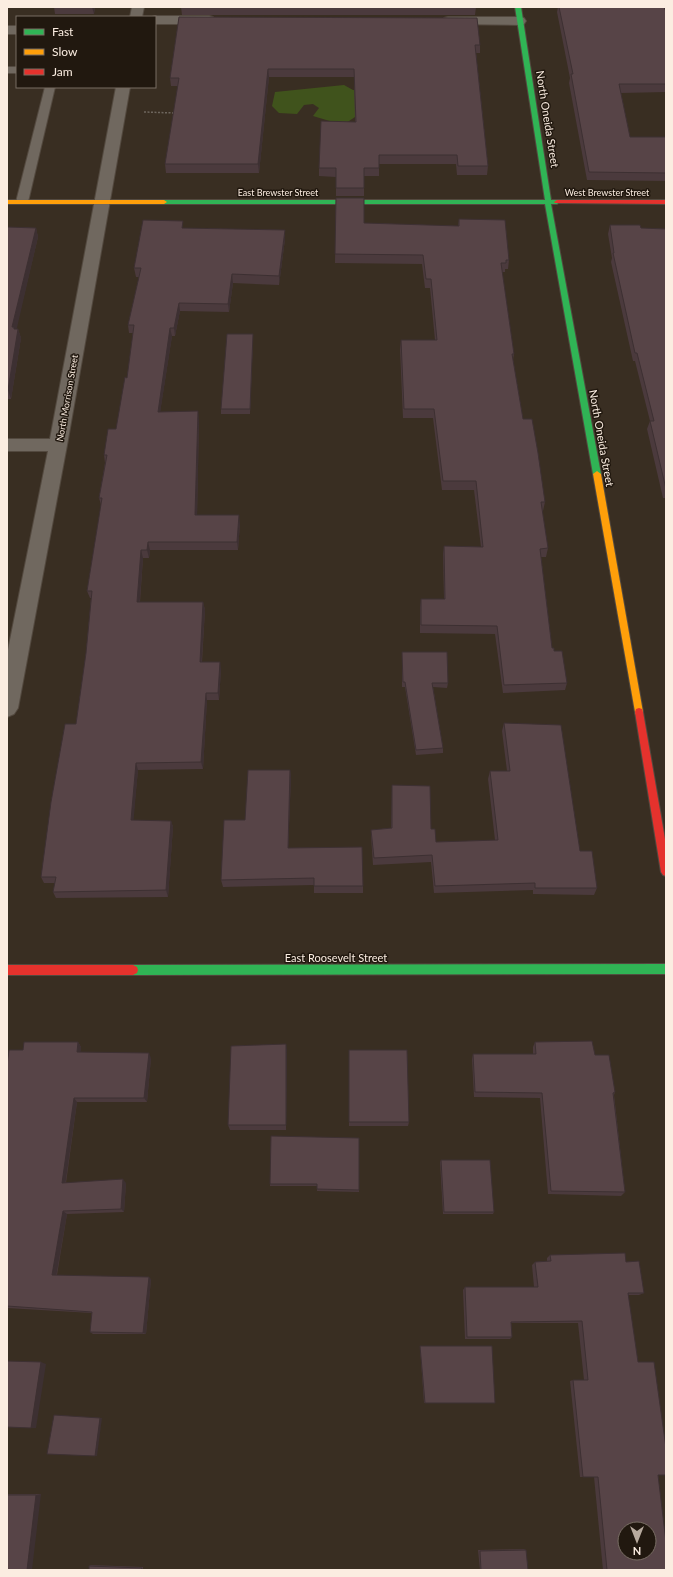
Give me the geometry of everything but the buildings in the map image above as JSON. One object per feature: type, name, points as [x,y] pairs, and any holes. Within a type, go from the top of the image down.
[{"type":"main road","name":"North Oneida Street","points":[[518,7],[548,203],[642,728],[666,872]]},
{"type":"main road","name":"East Brewster Street","points":[[7,202],[548,203]]},
{"type":"main road","name":"West Brewster Street","points":[[548,203],[666,202]]},
{"type":"main road","name":"East Roosevelt Street","points":[[7,970],[666,969]]},
{"type":"street","points":[[156,20],[218,20]]},
{"type":"street","points":[[433,21],[520,21]]},
{"type":"street","name":"North Morrison Street","points":[[7,708],[58,445],[123,88]]},
{"type":"street","points":[[7,445],[58,445]]},
{"type":"lane","points":[[22,202],[50,88]]},
{"type":"path","points":[[118,112],[176,113]]},
{"type":"green space","points":[[344,85],[353,90],[378,91],[358,115],[343,125],[313,116],[319,108],[313,104],[304,105],[297,114],[279,113],[272,106],[275,92]]},
{"type":"traffic: fast","points":[[518,7],[548,203],[597,474]]},
{"type":"traffic: fast","points":[[164,202],[557,202]]},
{"type":"traffic: fast","points":[[133,970],[666,969]]},
{"type":"traffic: slow","points":[[7,202],[164,202]]},
{"type":"traffic: slow","points":[[597,474],[639,712]]},
{"type":"traffic: jam","points":[[557,202],[666,202]]},
{"type":"traffic: jam","points":[[639,712],[666,872]]},
{"type":"traffic: jam","points":[[7,970],[133,970]]}]
